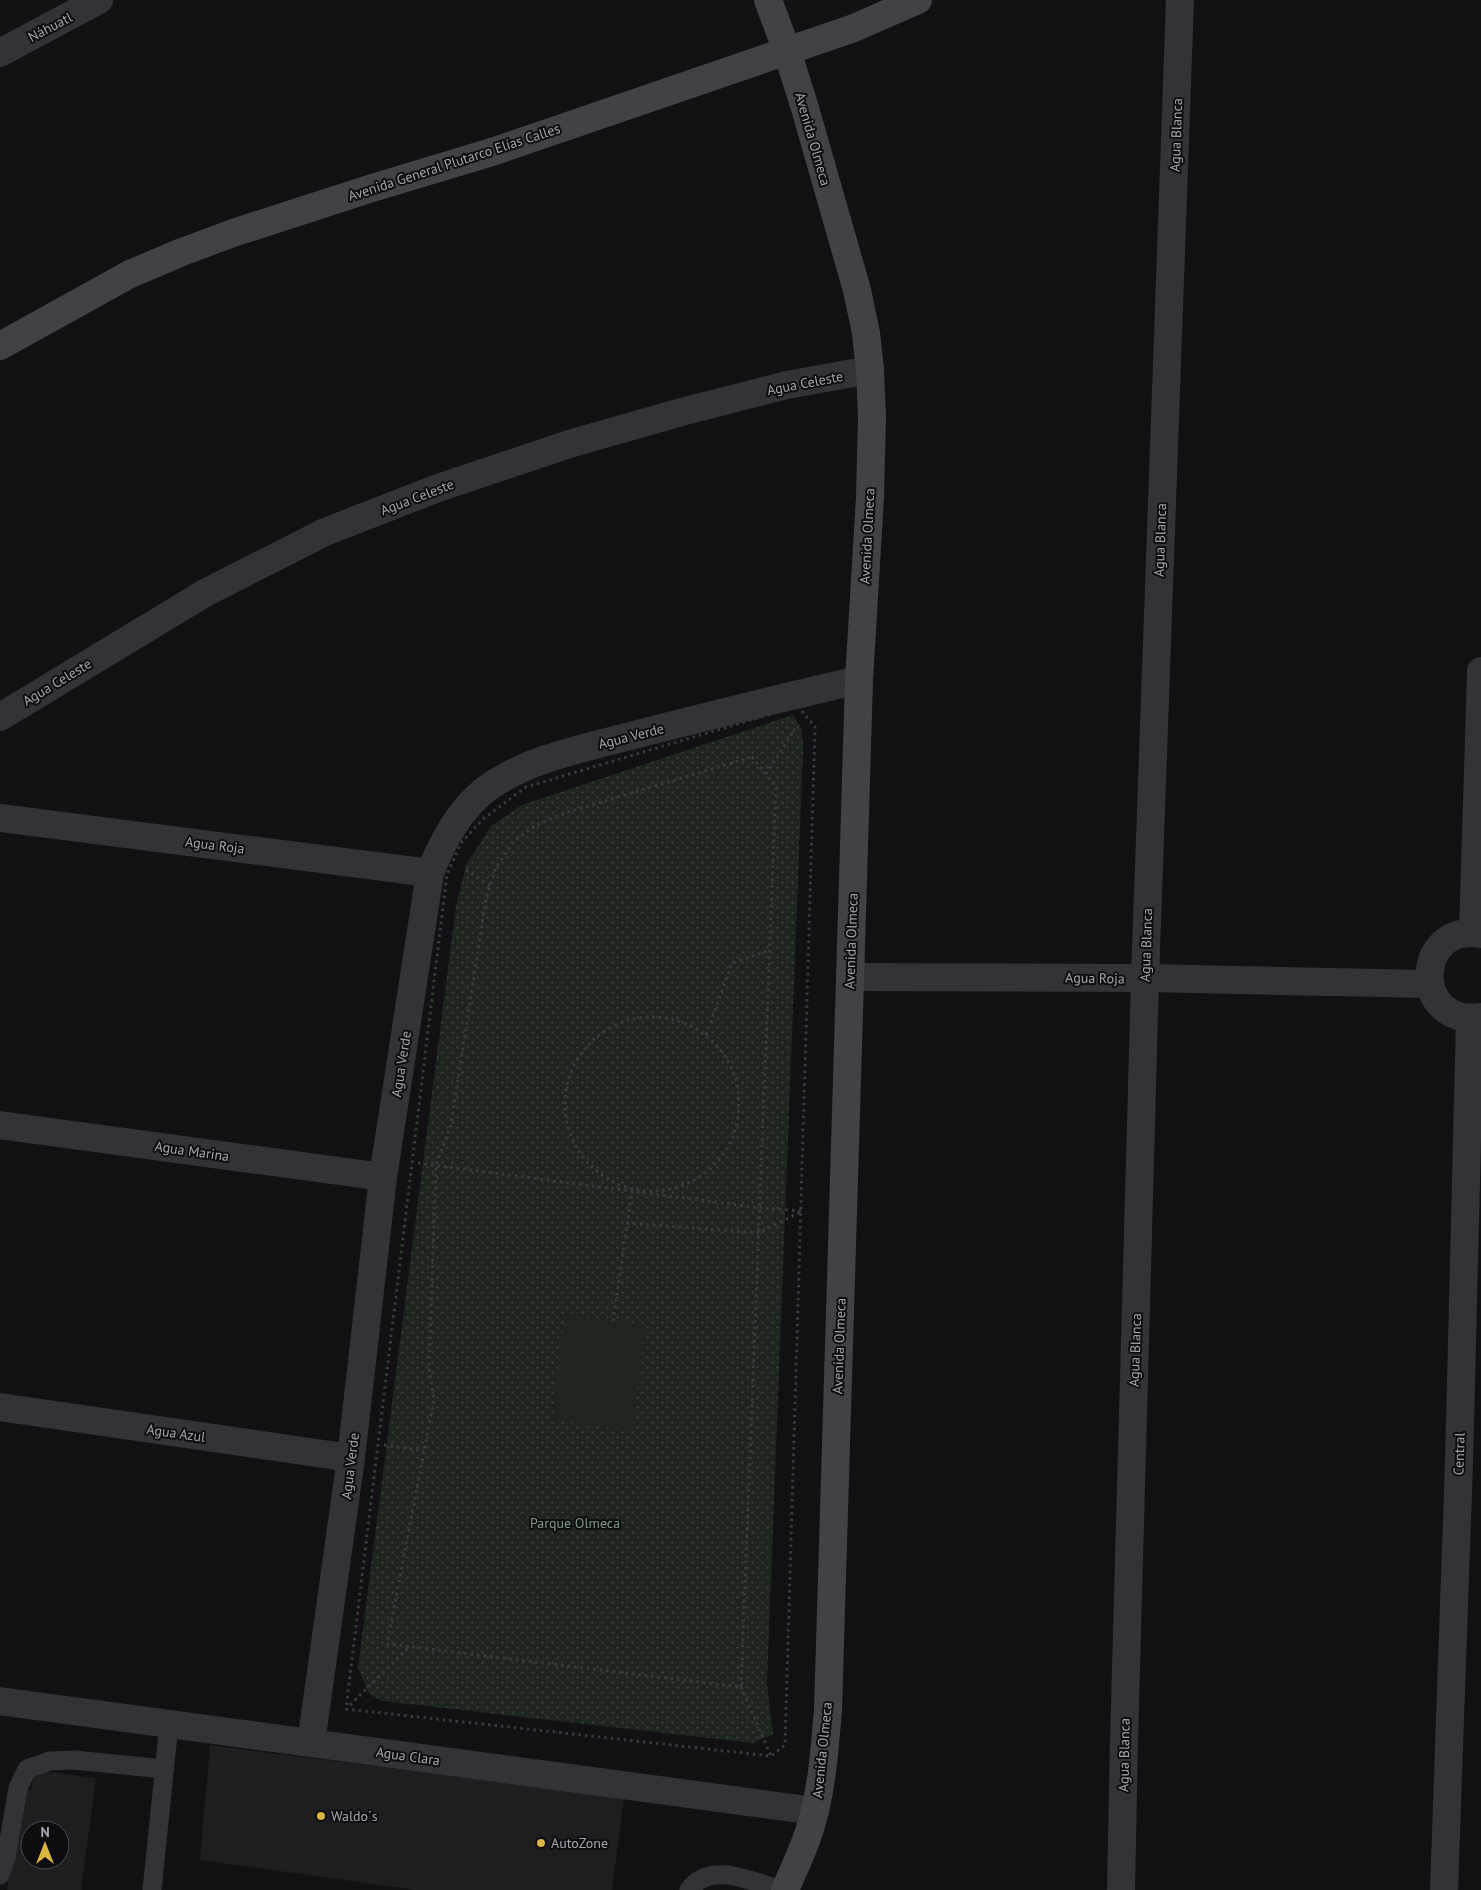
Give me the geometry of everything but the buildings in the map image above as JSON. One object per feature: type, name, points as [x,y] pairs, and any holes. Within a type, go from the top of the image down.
[{"type":"street","name":"Náhuatl","points":[[0,53],[99,0]]},
{"type":"street","name":"Avenida Olmeca","points":[[768,0],[804,104],[857,290],[866,333],[872,417],[870,497],[859,680],[828,1710],[823,1766],[815,1811],[798,1860],[785,1890]]},
{"type":"street","name":"Avenida General Plutarco Elías Calles","points":[[0,346],[130,274],[191,249],[370,189],[495,151],[787,51],[854,28],[918,0]]},
{"type":"street","name":"Agua Blanca","points":[[1121,1890],[1145,978],[1180,0]]},
{"type":"street","name":"Agua Celeste","points":[[0,717],[205,593],[325,532],[438,488],[569,444],[787,385],[870,370]]},
{"type":"street","points":[[1475,1018],[1458,1017],[1440,1005],[1433,995],[1428,973],[1430,962],[1439,948],[1452,938],[1462,934],[1477,934],[1481,671]]},
{"type":"street","name":"Agua Verde","points":[[311,1743],[351,1458],[384,1178],[441,867],[438,850],[459,818],[486,790],[522,769],[573,751],[859,680]]},
{"type":"street","name":"Agua Roja","points":[[0,818],[441,867]]},
{"type":"street","name":"Agua Roja","points":[[850,977],[1145,978],[1430,984]]},
{"type":"street","name":"Central","points":[[1444,1890],[1475,1018]]},
{"type":"street","name":"Agua Marina","points":[[0,1125],[384,1178]]},
{"type":"street","name":"Agua Azul","points":[[0,1407],[351,1458]]},
{"type":"street","name":"Agua Clara","points":[[0,1701],[815,1811]]},
{"type":"lane","points":[[152,1890],[169,1725]]},
{"type":"lane","points":[[0,1875],[6,1858],[18,1788],[27,1769],[50,1761],[74,1760],[164,1769]]},
{"type":"lane","points":[[689,1890],[704,1876],[717,1874],[728,1875],[781,1890]]},
{"type":"path","points":[[346,1709],[771,1756],[785,1746],[815,727],[798,706],[526,787],[483,819],[441,867]]},
{"type":"path","points":[[766,774],[804,714]]},
{"type":"path","points":[[742,1687],[387,1644],[434,1399],[429,1369],[436,1165],[451,1125],[486,899],[496,867],[513,842],[536,825],[560,815],[752,757],[776,787],[742,1687],[771,1756]]},
{"type":"path","points":[[441,867],[490,886]]},
{"type":"path","points":[[346,1709],[447,874],[441,867]]},
{"type":"path","points":[[706,1036],[732,963],[770,950]]},
{"type":"path","points":[[654,1017],[682,1022],[706,1036],[726,1057],[738,1084],[739,1114],[731,1142],[714,1166],[690,1183],[661,1191],[632,1189],[604,1178],[583,1158],[569,1133],[564,1106],[568,1078],[581,1053],[601,1033],[626,1021],[654,1017]]},
{"type":"path","points":[[412,1163],[760,1208],[801,1211]]},
{"type":"path","points":[[613,1321],[632,1191]]},
{"type":"path","points":[[627,1223],[759,1233],[801,1211]]},
{"type":"path","points":[[378,1444],[424,1451]]},
{"type":"path","points":[[346,1709],[409,1647]]},
{"type":"shaded area","points":[[210,1745],[624,1798],[612,1890],[416,1890],[200,1860]]},
{"type":"shaded area","points":[[34,1770],[96,1778],[81,1890],[7,1890],[21,1788],[31,1790]]},
{"type":"green space","name":"Parque Olmeca","points":[[793,715],[802,729],[803,749],[767,1683],[773,1734],[753,1743],[383,1701],[369,1694],[358,1668],[456,906],[466,865],[491,826],[522,805]]},
{"type":"green space","points":[[565,1315],[645,1325],[632,1430],[552,1420]]},
{"type":"place","name":"Waldo´s","points":[[321,1816]]},
{"type":"place","name":"AutoZone","points":[[541,1843]]}]
